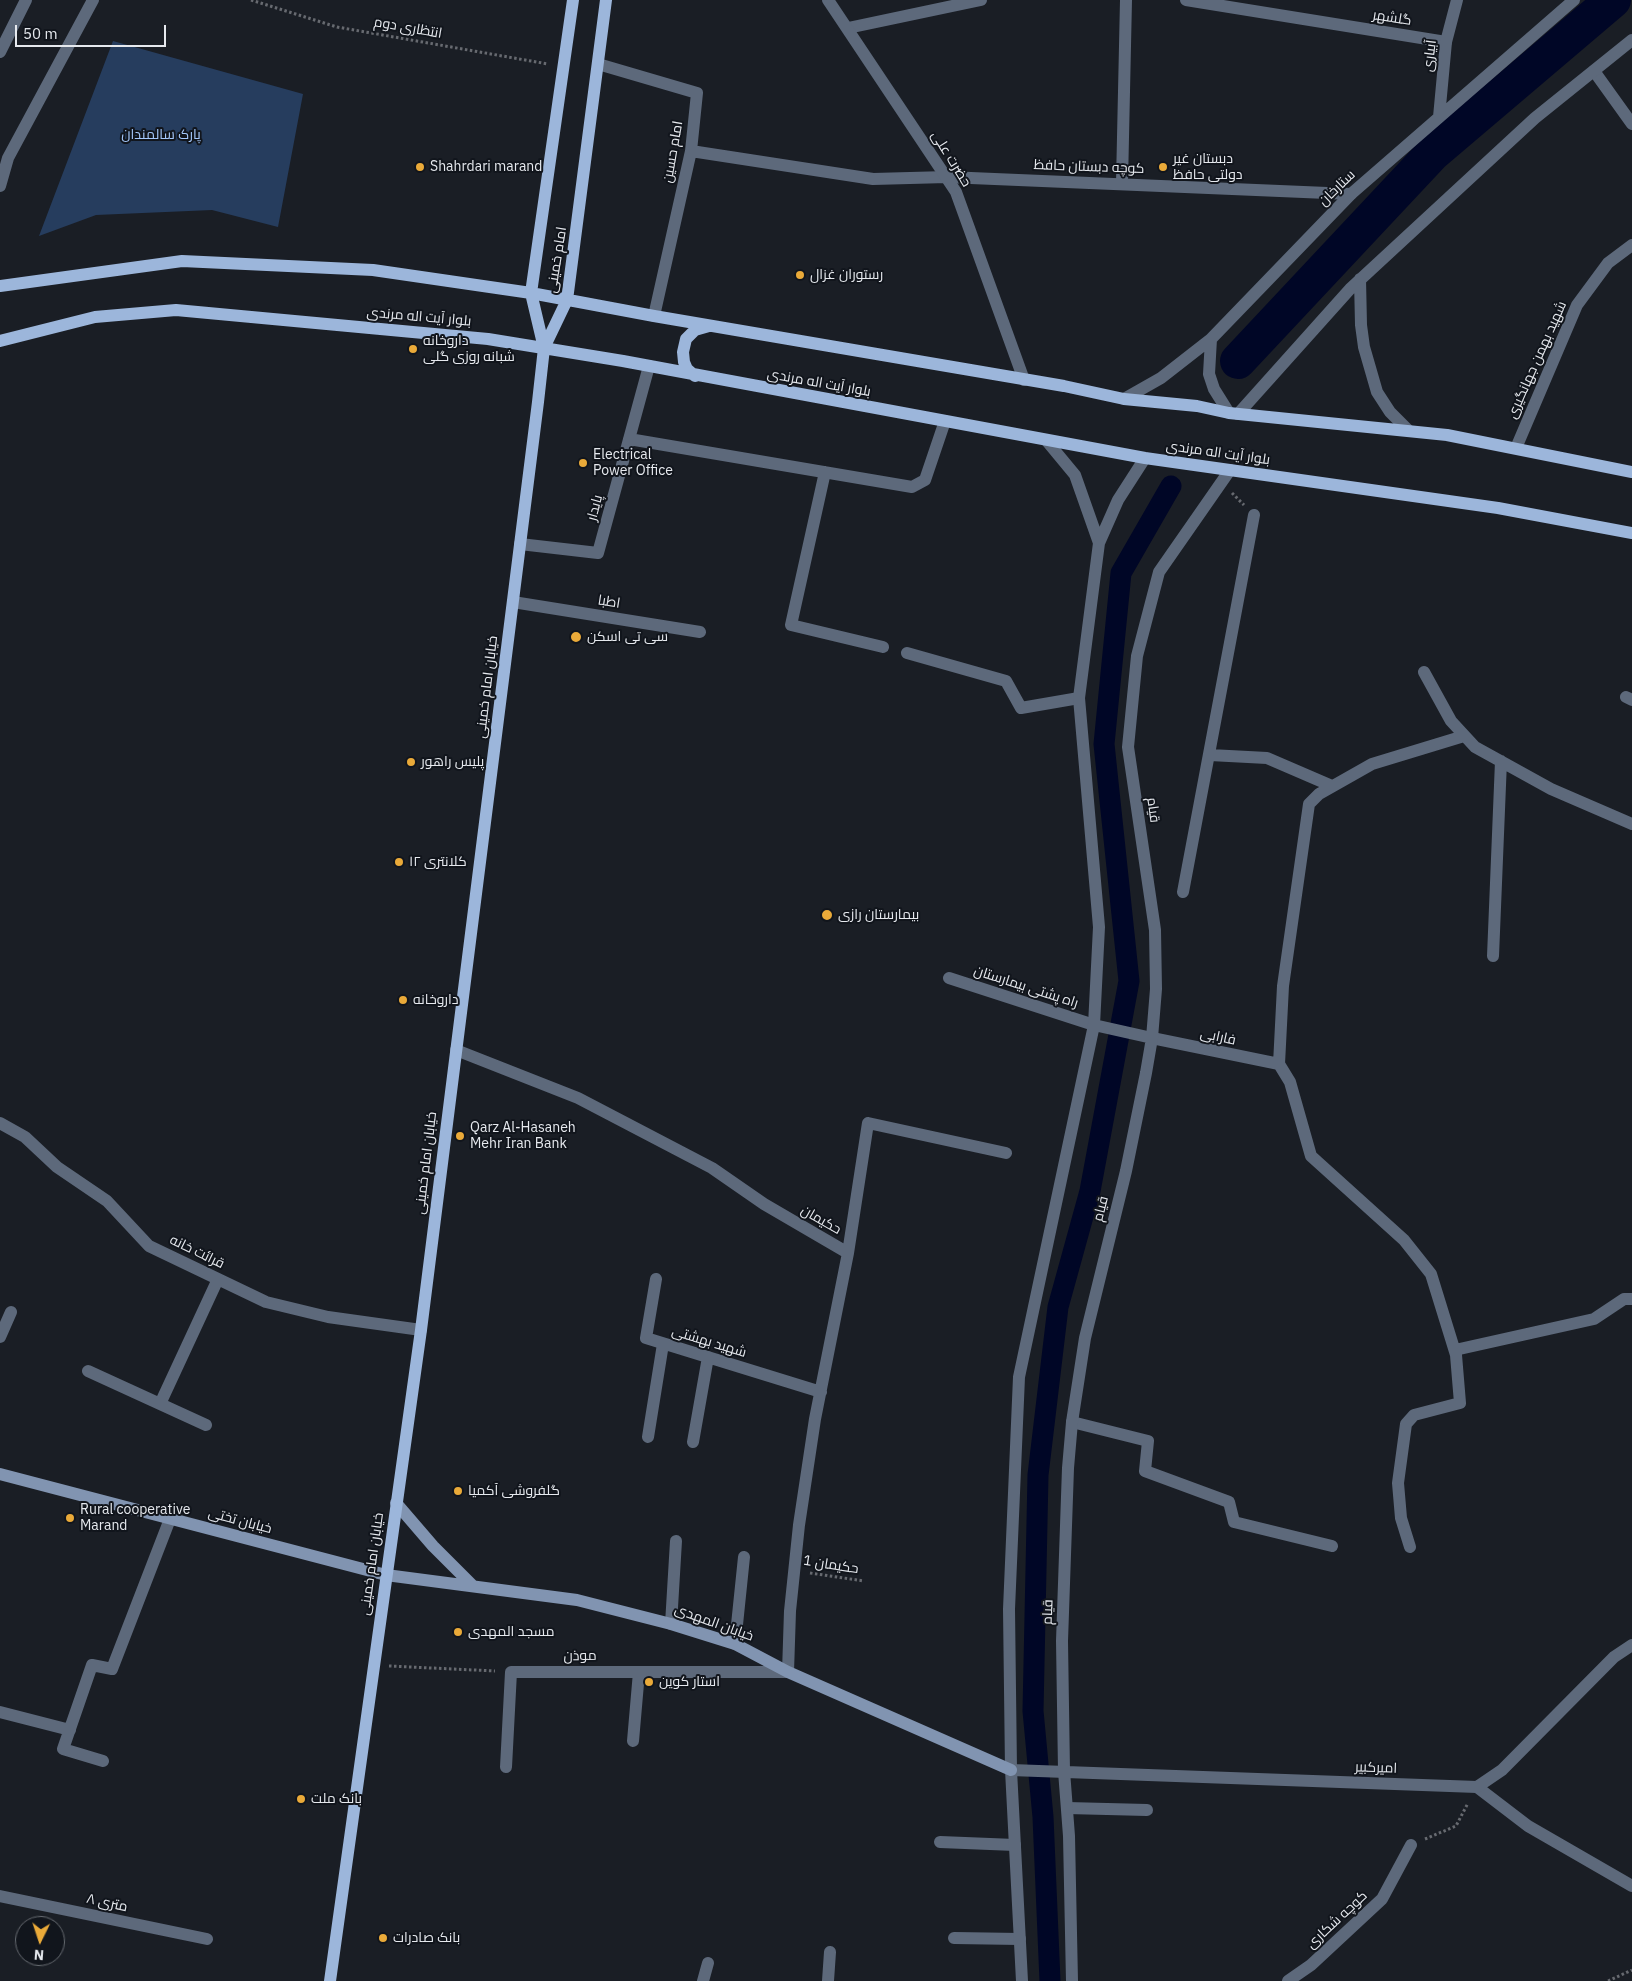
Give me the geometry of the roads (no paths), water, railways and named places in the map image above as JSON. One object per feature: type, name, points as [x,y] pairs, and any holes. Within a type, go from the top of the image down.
[{"type":"main road","name":"امام خمینی","points":[[544,348],[531,293],[573,0]]},
{"type":"main road","name":"امام خمینی","points":[[544,348],[567,300],[606,0]]},
{"type":"main road","points":[[0,286],[182,261],[373,270],[531,293],[1124,399],[1197,406],[1234,413],[1446,435],[1632,472]]},
{"type":"main road","name":"بلوار آیت اله مرندی","points":[[0,341],[95,317],[176,310],[488,339],[649,366],[1145,458],[1498,508],[1632,533]]},
{"type":"main road","points":[[695,376],[684,362],[683,352],[686,339],[695,330],[711,326]]},
{"type":"main road","name":"خیابان امام خمینی","points":[[330,1981],[420,1330],[544,348]]},
{"type":"main road","name":"خیابان تختی","points":[[0,1474],[386,1575]]},
{"type":"main road","points":[[396,1503],[433,1546],[473,1586]]},
{"type":"main road","name":"خیابان المهدی","points":[[386,1575],[577,1600],[671,1624],[735,1644],[788,1672],[1011,1770]]},
{"type":"street","points":[[0,52],[26,0]]},
{"type":"street","points":[[0,186],[8,158],[93,0]]},
{"type":"street","name":"حضرت علی","points":[[828,0],[956,192],[1024,380]]},
{"type":"street","points":[[848,28],[921,6],[981,0]]},
{"type":"street","points":[[1122,183],[1126,0]]},
{"type":"street","name":"گلشهر","points":[[1186,0],[1446,42]]},
{"type":"street","name":"آبیاری","points":[[1439,117],[1446,42],[1457,0]]},
{"type":"street","name":"ستارخان","points":[[1124,399],[1161,378],[1211,339],[1351,194],[1574,0]]},
{"type":"street","points":[[1211,339],[1209,374],[1214,389],[1234,413],[1360,279],[1535,118],[1632,40]]},
{"type":"street","name":"امام حسین","points":[[598,64],[697,94],[691,151],[654,316]]},
{"type":"street","points":[[1594,71],[1632,124]]},
{"type":"street","name":"کوچه دبستان حافظ","points":[[691,151],[873,179],[947,177],[1351,194]]},
{"type":"street","name":"شهید بهمن جهانگیری","points":[[1516,448],[1577,305],[1608,262],[1632,245]]},
{"type":"street","points":[[1360,279],[1361,325],[1364,347],[1375,386],[1390,412],[1409,431]]},
{"type":"street","name":"پایدار","points":[[520,544],[598,553],[649,366]]},
{"type":"street","points":[[629,439],[912,487],[925,480],[944,421]]},
{"type":"street","points":[[1046,440],[1074,475],[1099,543]]},
{"type":"street","points":[[1022,1981],[1011,1770],[1009,1609],[1019,1377],[1094,1025],[1099,927],[1079,698],[1099,543],[1118,500],[1145,458]]},
{"type":"street","name":"قیام","points":[[1072,1981],[1072,1922],[1064,1771],[1062,1641],[1072,1422],[1086,1338],[1126,1171],[1152,1038],[1156,989],[1155,930],[1128,746],[1137,656],[1159,572],[1230,470]]},
{"type":"street","points":[[825,472],[792,625],[883,647]]},
{"type":"street","points":[[1183,892],[1254,516]]},
{"type":"street","name":"اطبا","points":[[513,602],[700,632]]},
{"type":"street","points":[[907,653],[1006,681],[1021,708],[1079,698]]},
{"type":"street","points":[[1424,672],[1451,722],[1474,747],[1550,789],[1632,824]]},
{"type":"street","points":[[1410,1547],[1401,1518],[1398,1483],[1406,1424],[1414,1415],[1460,1403],[1455,1350],[1431,1274],[1404,1240],[1311,1156],[1290,1082],[1279,1064],[1283,986],[1309,804],[1319,794],[1372,764],[1464,736]]},
{"type":"street","points":[[1210,755],[1268,758],[1332,786]]},
{"type":"street","points":[[1493,956],[1501,762]]},
{"type":"street","name":"راه پشتی بیمارستان","points":[[949,978],[1094,1025],[1152,1038]]},
{"type":"street","name":"فارابی","points":[[1152,1038],[1279,1064]]},
{"type":"street","name":"حکیمان","points":[[456,1050],[578,1098],[712,1168],[764,1204],[848,1252],[821,1392],[801,1516],[790,1611],[788,1672]]},
{"type":"street","name":"قرائت خانه","points":[[0,1123],[25,1137],[57,1167],[107,1201],[149,1246],[266,1302],[328,1318],[420,1330]]},
{"type":"street","points":[[848,1252],[868,1123],[1006,1153]]},
{"type":"street","points":[[160,1404],[218,1279]]},
{"type":"street","name":"شهید بهشتی","points":[[656,1279],[646,1338],[821,1392]]},
{"type":"street","points":[[1455,1350],[1594,1319],[1624,1300],[1632,1299]]},
{"type":"street","points":[[0,1337],[11,1312]]},
{"type":"street","points":[[648,1437],[663,1344]]},
{"type":"street","points":[[693,1442],[708,1357]]},
{"type":"street","points":[[88,1371],[206,1425]]},
{"type":"street","points":[[1072,1422],[1148,1440],[1145,1471],[1229,1502],[1234,1522],[1332,1546]]},
{"type":"street","points":[[102,1761],[63,1749],[92,1665],[112,1669],[170,1519]]},
{"type":"street","points":[[671,1624],[676,1541]]},
{"type":"street","points":[[735,1644],[744,1556]]},
{"type":"street","points":[[1632,1645],[1614,1657],[1502,1770],[1476,1787],[1528,1826],[1632,1886]]},
{"type":"street","name":"موذن","points":[[506,1767],[511,1672],[788,1672]]},
{"type":"street","points":[[633,1741],[639,1672]]},
{"type":"street","points":[[0,1712],[70,1730]]},
{"type":"street","name":"امیرکبیر","points":[[1011,1770],[1476,1787]]},
{"type":"street","points":[[1066,1808],[1147,1810]]},
{"type":"street","points":[[940,1842],[1015,1845]]},
{"type":"street","name":"کوچه شکاری","points":[[1288,1981],[1311,1966],[1382,1899],[1411,1845]]},
{"type":"street","name":"۸ متری","points":[[0,1896],[207,1939]]},
{"type":"street","points":[[954,1938],[1020,1939]]},
{"type":"street","points":[[828,1981],[830,1952]]},
{"type":"street","points":[[703,1981],[708,1963]]},
{"type":"waterway","points":[[1238,361],[1433,153],[1613,0]]},
{"type":"waterway","points":[[1050,1981],[1043,1817],[1033,1711],[1038,1475],[1058,1307],[1090,1191],[1129,981],[1104,744],[1121,573],[1171,486]]},
{"type":"place","name":"Shahrdari marand","points":[[420,167]]},
{"type":"place","name":"دبستان غیر دولتی حافظ","points":[[1163,167]]},
{"type":"place","name":"رستوران غزال","points":[[800,275]]},
{"type":"place","name":"داروخانه شبانه روزی گلی","points":[[413,349]]},
{"type":"place","name":"Electrical Power Office","points":[[583,463]]},
{"type":"place","name":"سی تی اسکن","points":[[576,637]]},
{"type":"place","name":"پلیس راهور","points":[[411,762]]},
{"type":"place","name":"کلانتری ۱۲","points":[[399,862]]},
{"type":"place","name":"بیمارستان رازی","points":[[827,915]]},
{"type":"place","name":"داروخانه","points":[[403,1000]]},
{"type":"place","name":"Qarz Al-Hasaneh Mehr Iran Bank","points":[[460,1136]]},
{"type":"place","name":"گلفروشی آکمیا","points":[[458,1491]]},
{"type":"place","name":"Rural cooperative Marand","points":[[70,1518]]},
{"type":"place","name":"مسجد المهدی","points":[[458,1632]]},
{"type":"place","name":"استار کوین","points":[[649,1682]]},
{"type":"place","name":"بانک ملت","points":[[301,1799]]},
{"type":"place","name":"بانک صادرات","points":[[383,1938]]},
{"type":"park label","name":"پارک سالمندان","points":[[161,135]]}]
